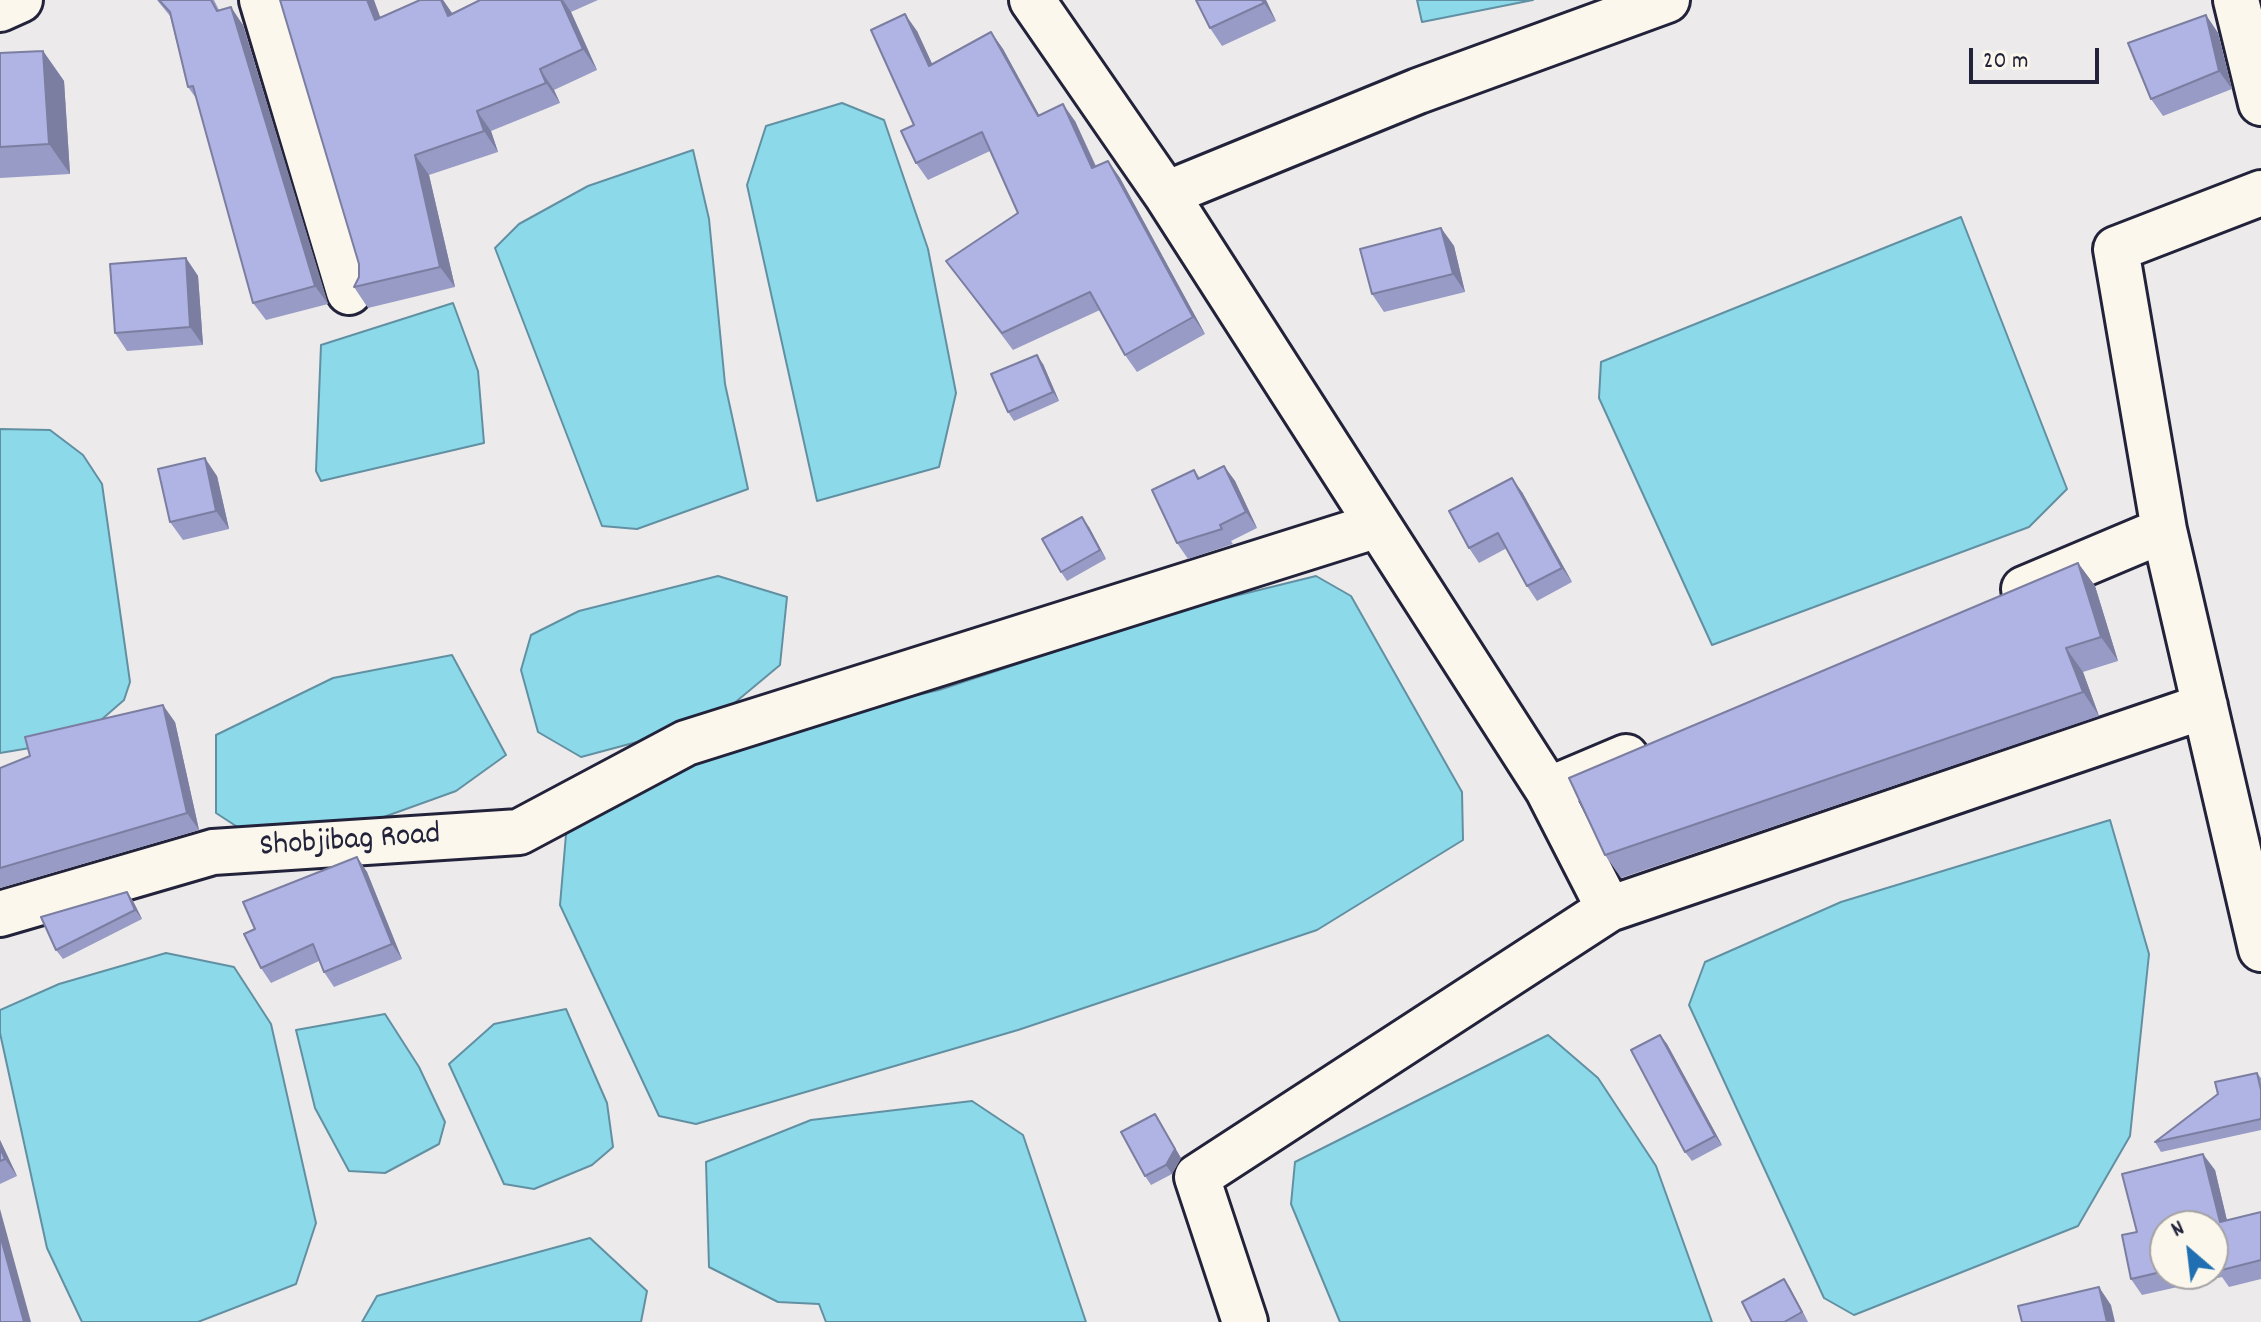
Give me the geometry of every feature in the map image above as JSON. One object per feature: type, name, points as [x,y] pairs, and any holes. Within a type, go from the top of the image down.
[{"type":"street","points":[[0,9],[20,0]]},
{"type":"street","points":[[262,0],[349,292]]},
{"type":"street","points":[[1032,0],[1166,194],[1548,790],[1609,909]]},
{"type":"street","points":[[1166,194],[1418,91],[1667,0]]},
{"type":"street","points":[[2236,0],[2261,103]]},
{"type":"street","points":[[2261,193],[2116,249],[2164,530],[2261,949]]},
{"type":"street","name":"Shobjibag Road","points":[[0,914],[213,852],[519,832],[686,743],[1378,525]]},
{"type":"street","points":[[1988,604],[2164,530]]},
{"type":"street","points":[[1245,1322],[1197,1177],[1609,909],[2205,706]]},
{"type":"street","points":[[1548,790],[1665,740]]},
{"type":"water","points":[[1417,0],[1533,0],[1422,22]]},
{"type":"water","points":[[842,103],[884,120],[928,249],[956,393],[939,467],[817,501],[747,185],[766,126]]},
{"type":"water","points":[[693,150],[709,219],[725,384],[748,489],[637,529],[602,526],[495,248],[519,224],[588,186]]},
{"type":"water","points":[[1961,217],[2067,489],[2029,527],[1712,645],[1599,398],[1601,362]]},
{"type":"water","points":[[453,303],[478,371],[484,443],[321,481],[316,471],[321,345]]},
{"type":"water","points":[[0,429],[50,430],[83,455],[102,484],[130,682],[124,700],[101,720],[30,748],[0,753]]},
{"type":"water","points":[[718,576],[787,597],[780,665],[726,710],[663,735],[581,757],[538,732],[521,670],[531,635],[579,611]]},
{"type":"water","points":[[1316,576],[1351,596],[1462,792],[1463,840],[1317,930],[1018,1030],[696,1124],[659,1116],[560,905],[568,811],[774,728],[939,690],[1186,608]]},
{"type":"water","points":[[452,655],[506,755],[456,791],[381,818],[239,828],[216,813],[216,735],[333,678]]},
{"type":"water","points":[[2110,820],[2149,954],[2130,1136],[2078,1226],[1854,1315],[1824,1298],[1689,1005],[1705,962],[1841,902]]},
{"type":"water","points":[[166,953],[234,967],[271,1024],[316,1223],[296,1284],[198,1322],[82,1322],[47,1248],[0,1033],[0,1010],[59,984]]},
{"type":"water","points":[[566,1009],[607,1103],[613,1147],[592,1165],[534,1189],[504,1184],[449,1064],[494,1024]]},
{"type":"water","points":[[385,1014],[419,1067],[445,1122],[439,1144],[385,1173],[349,1171],[315,1108],[296,1030]]},
{"type":"water","points":[[1548,1035],[1598,1078],[1656,1166],[1712,1322],[1340,1322],[1291,1204],[1295,1162]]},
{"type":"water","points":[[972,1101],[1023,1135],[1086,1322],[826,1322],[819,1304],[778,1302],[709,1267],[706,1162],[811,1120]]},
{"type":"water","points":[[590,1238],[647,1291],[641,1322],[362,1322],[377,1296]]},
{"type":"building","points":[[159,0],[211,0],[217,11],[231,7],[315,286],[253,303],[193,86],[188,87],[170,12]]},
{"type":"building","points":[[280,0],[367,0],[375,20],[420,0],[441,0],[448,16],[480,0],[561,0],[583,49],[540,69],[546,83],[477,111],[484,131],[415,155],[440,267],[354,287],[359,277],[359,264]]},
{"type":"building","points":[[1196,0],[1262,0],[1264,3],[1210,28]]},
{"type":"building","points":[[905,14],[929,66],[991,32],[1038,116],[1063,104],[1092,168],[1108,161],[1193,317],[1125,355],[1090,292],[1002,333],[946,261],[1018,213],[982,132],[916,163],[901,131],[914,125],[871,30]]},
{"type":"building","points":[[2206,15],[2219,71],[2151,99],[2128,43]]},
{"type":"building","points":[[43,51],[49,144],[0,147],[0,53]]},
{"type":"building","points":[[1441,228],[1453,274],[1372,294],[1360,249]]},
{"type":"building","points":[[186,258],[190,327],[115,333],[110,264]]},
{"type":"building","points":[[1037,355],[1053,392],[1008,412],[991,374]]},
{"type":"building","points":[[205,458],[216,511],[170,522],[158,469]]},
{"type":"building","points":[[1224,466],[1246,512],[1220,525],[1222,529],[1177,543],[1152,490],[1194,470],[1198,479]]},
{"type":"building","points":[[1512,478],[1562,568],[1527,586],[1498,533],[1469,548],[1449,511]]},
{"type":"building","points":[[1082,517],[1100,550],[1061,572],[1042,539]]},
{"type":"building","points":[[2078,563],[2101,637],[2066,648],[2083,692],[1605,855],[1569,778]]},
{"type":"building","points":[[163,705],[187,813],[0,868],[0,768],[30,756],[25,737]]},
{"type":"building","points":[[357,857],[392,944],[324,972],[313,944],[261,968],[244,934],[255,929],[243,902]]},
{"type":"building","points":[[127,892],[135,910],[56,950],[41,917]]},
{"type":"building","points":[[1660,1035],[1715,1136],[1685,1152],[1631,1050]]},
{"type":"building","points":[[2257,1073],[2261,1090],[2261,1119],[2155,1142],[2218,1094],[2215,1082]]},
{"type":"building","points":[[1155,1114],[1175,1149],[1166,1165],[1145,1176],[1121,1132]]},
{"type":"building","points":[[2203,1154],[2217,1210],[2149,1210],[2149,1275],[2131,1279],[2122,1235],[2137,1232],[2122,1174]]},
{"type":"building","points":[[2261,1212],[2261,1260],[2229,1268],[2229,1220]]},
{"type":"building","points":[[0,1235],[24,1322],[0,1322]]},
{"type":"building","points":[[1784,1279],[1802,1312],[1784,1322],[1752,1322],[1742,1302]]},
{"type":"building","points":[[2099,1287],[2107,1322],[2022,1322],[2018,1306]]}]
